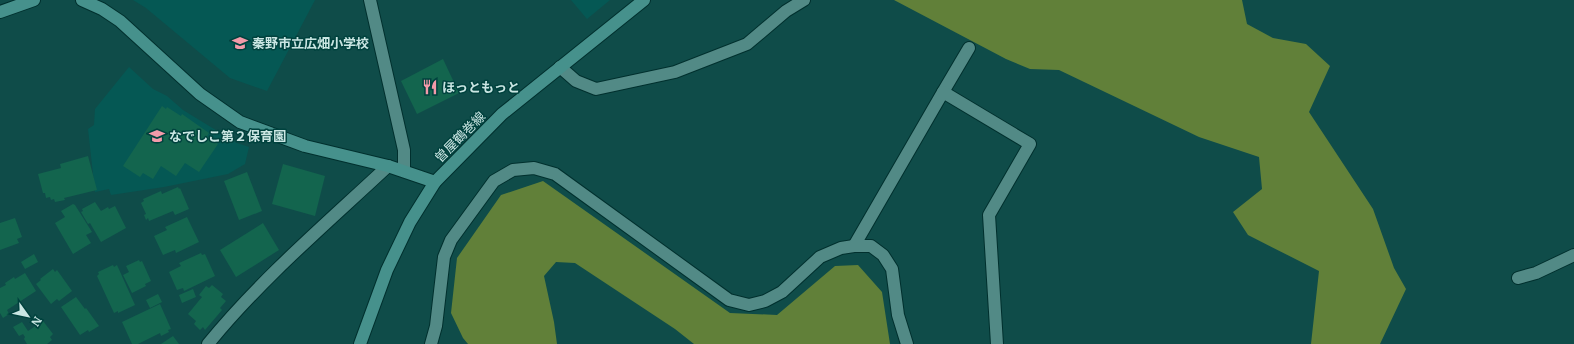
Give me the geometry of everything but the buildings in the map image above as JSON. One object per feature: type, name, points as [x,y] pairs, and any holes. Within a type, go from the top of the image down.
[{"type":"main road","points":[[0,12],[34,0]]},
{"type":"main road","points":[[82,0],[102,8],[120,21],[200,94],[240,122],[305,146],[404,170],[435,182]]},
{"type":"main road","name":"曽屋鶴巻線","points":[[360,344],[387,270],[410,222],[435,182],[502,114],[644,0]]},
{"type":"street","points":[[370,0],[404,150],[404,170]]},
{"type":"street","points":[[560,67],[576,81],[596,89],[675,72],[747,44],[786,11],[804,0]]},
{"type":"street","points":[[854,246],[969,48]]},
{"type":"street","points":[[943,92],[1030,144],[989,215],[997,344]]},
{"type":"street","points":[[208,344],[227,320],[277,269],[388,166]]},
{"type":"street","points":[[431,344],[436,326],[444,257],[451,240],[494,181],[513,170],[534,168],[555,174],[729,300],[749,305],[765,301],[782,292],[820,257],[841,248],[871,246],[883,255],[892,268],[898,315],[907,344]]},
{"type":"street","points":[[1518,278],[1536,273],[1574,255]]},
{"type":"shaded area","name":"秦野市立広畑小学校","points":[[133,0],[315,0],[267,91],[230,78],[146,8]]},
{"type":"shaded area","points":[[571,0],[610,0],[587,19]]},
{"type":"shaded area","name":"なでしこ第２保育園","points":[[129,67],[153,89],[167,96],[183,110],[237,143],[249,147],[245,164],[228,174],[164,187],[111,195],[109,189],[95,192],[88,129],[94,125],[95,109]]},
{"type":"green space","points":[[894,0],[1242,0],[1247,24],[1273,38],[1306,44],[1330,66],[1309,112],[1373,209],[1394,268],[1406,289],[1380,344],[1311,344],[1319,271],[1248,235],[1233,212],[1262,189],[1259,157],[1199,137],[1059,70],[1030,69],[1006,59]]},
{"type":"green space","points":[[543,181],[730,313],[777,315],[835,266],[858,265],[882,292],[890,344],[694,344],[675,329],[575,263],[556,262],[544,276],[557,344],[468,344],[463,338],[451,313],[457,258],[501,195]]},
{"type":"place","name":"秦野市立広畑小学校","points":[[240,43]]},
{"type":"place","name":"ほっともっと","points":[[430,87]]},
{"type":"place","name":"なでしこ第２保育園","points":[[157,136]]}]
